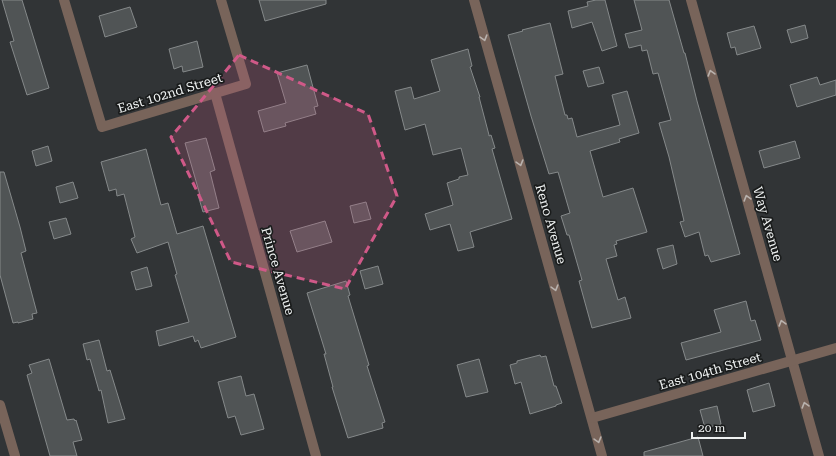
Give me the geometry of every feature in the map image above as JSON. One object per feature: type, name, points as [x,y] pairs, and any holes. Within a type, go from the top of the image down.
[{"type":"street","name":"East 102nd Street","points":[[64,0],[102,127],[246,84],[221,0]]},
{"type":"street","name":"Reno Avenue","points":[[474,0],[602,456]]},
{"type":"street","name":"Way Avenue","points":[[691,0],[819,456]]},
{"type":"street","name":"Prince Avenue","points":[[215,93],[316,456]]},
{"type":"street","name":"East 104th Street","points":[[592,418],[836,348]]},
{"type":"street","points":[[0,405],[15,456]]},
{"type":"highlighted area","points":[[239,55],[368,114],[397,196],[345,289],[231,262],[171,137]]},
{"type":"building","points":[[2,0],[22,0],[49,88],[27,95],[10,42],[14,41]]},
{"type":"building","points":[[259,0],[326,0],[326,4],[265,21]]},
{"type":"building","points":[[605,0],[617,46],[602,51],[592,22],[572,28],[568,11],[588,6],[587,2]]},
{"type":"building","points":[[634,0],[669,0],[740,254],[711,262],[708,255],[705,256],[699,232],[685,237],[680,222],[684,221],[669,157],[659,123],[671,120],[658,73],[653,74],[647,50],[642,51],[641,45],[629,48],[625,34],[642,30]]},
{"type":"building","points":[[130,7],[137,27],[105,37],[99,16]]},
{"type":"building","points":[[550,23],[563,74],[555,76],[565,115],[567,115],[568,119],[572,118],[577,137],[620,125],[612,95],[627,91],[639,133],[619,139],[620,142],[590,151],[603,197],[633,188],[647,232],[616,241],[617,244],[614,245],[617,256],[606,259],[618,300],[625,297],[631,318],[592,328],[579,281],[582,280],[569,235],[567,235],[561,216],[570,213],[558,172],[549,174],[508,35]]},
{"type":"building","points":[[805,25],[808,38],[791,43],[787,30]]},
{"type":"building","points":[[754,26],[761,48],[737,55],[735,47],[731,48],[727,33]]},
{"type":"building","points":[[197,41],[203,67],[183,72],[182,66],[174,69],[169,49]]},
{"type":"building","points":[[468,49],[472,66],[470,67],[480,97],[489,136],[491,135],[495,148],[492,149],[512,219],[470,232],[474,247],[458,251],[450,224],[430,230],[425,214],[453,205],[447,183],[459,179],[459,177],[468,175],[461,148],[433,155],[425,124],[405,130],[395,91],[411,87],[414,99],[440,91],[431,60]]},
{"type":"building","points":[[307,65],[318,106],[314,107],[316,114],[285,123],[286,126],[264,132],[258,111],[286,103],[277,73]]},
{"type":"building","points":[[599,67],[604,83],[588,87],[583,71]]},
{"type":"building","points":[[817,77],[820,85],[836,80],[836,95],[797,107],[790,85]]},
{"type":"building","points":[[206,138],[215,170],[210,172],[219,208],[203,212],[198,195],[200,195],[185,143]]},
{"type":"building","points":[[795,141],[800,158],[764,168],[759,151]]},
{"type":"building","points":[[48,146],[52,161],[36,166],[32,151]]},
{"type":"building","points":[[146,149],[161,205],[168,203],[177,234],[203,226],[236,337],[201,348],[198,340],[195,342],[193,336],[159,346],[156,331],[189,322],[175,275],[177,274],[168,242],[137,253],[131,239],[135,237],[124,194],[117,196],[116,189],[109,191],[101,162]]},
{"type":"building","points":[[0,172],[4,172],[20,227],[26,251],[21,253],[37,313],[32,314],[33,319],[18,323],[13,323],[0,275]]},
{"type":"building","points":[[73,182],[78,198],[60,203],[56,187]]},
{"type":"building","points":[[366,202],[371,219],[354,223],[350,206]]},
{"type":"building","points":[[66,218],[71,234],[54,239],[49,222]]},
{"type":"building","points":[[325,221],[332,242],[297,252],[290,231]]},
{"type":"building","points":[[673,245],[677,264],[663,269],[657,249]]},
{"type":"building","points":[[378,266],[383,284],[365,289],[360,271]]},
{"type":"building","points":[[147,267],[152,286],[136,290],[131,272]]},
{"type":"building","points":[[346,281],[350,295],[348,296],[369,365],[367,366],[385,422],[382,423],[383,428],[348,438],[332,387],[324,354],[326,354],[307,293]]},
{"type":"building","points":[[746,301],[751,321],[755,320],[761,340],[686,360],[681,343],[721,332],[714,310]]},
{"type":"building","points":[[99,340],[107,371],[110,370],[125,419],[108,423],[101,390],[99,391],[90,359],[87,360],[83,344]]},
{"type":"building","points":[[540,355],[541,357],[546,356],[554,386],[556,386],[562,403],[530,414],[521,382],[515,384],[510,365],[517,363],[517,361]]},
{"type":"building","points":[[49,359],[67,420],[76,420],[82,440],[73,442],[77,456],[50,456],[27,375],[32,373],[29,365]]},
{"type":"building","points":[[479,359],[488,392],[466,397],[457,365]]},
{"type":"building","points":[[241,376],[246,396],[254,394],[264,429],[241,435],[235,416],[228,418],[218,382]]},
{"type":"building","points":[[769,383],[775,406],[753,412],[747,390]]},
{"type":"building","points":[[717,406],[721,424],[705,428],[700,410]]},
{"type":"building","points":[[698,437],[703,456],[644,456],[644,452]]}]
